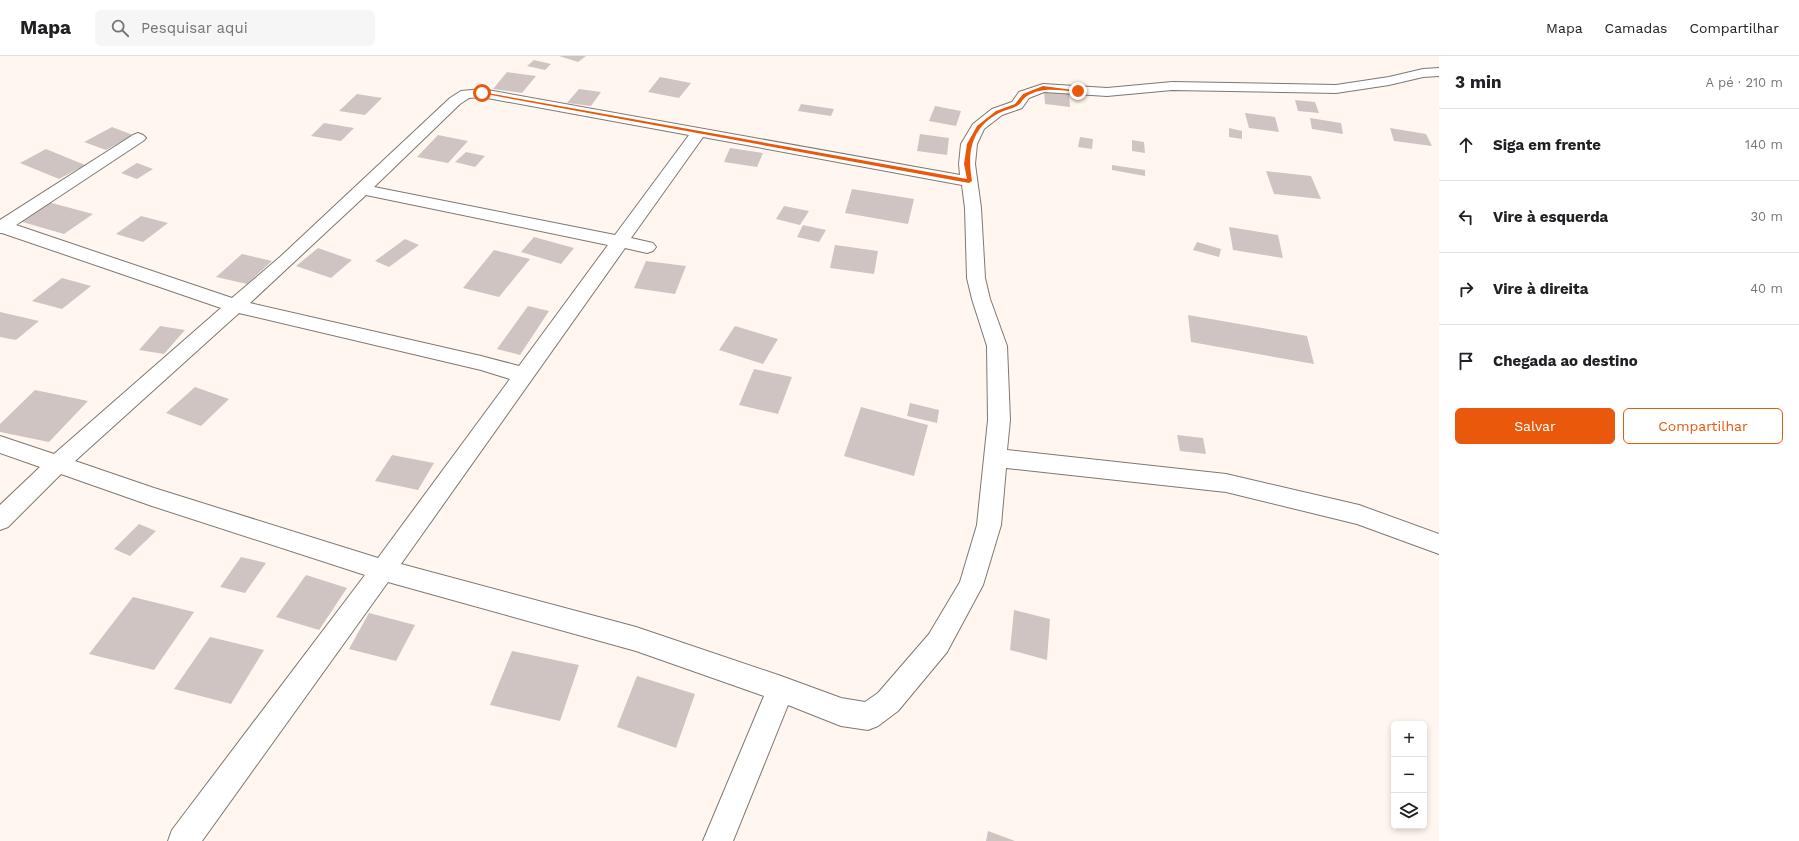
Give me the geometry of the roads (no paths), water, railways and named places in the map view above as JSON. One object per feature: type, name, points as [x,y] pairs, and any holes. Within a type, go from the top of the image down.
[{"type":"street","points":[[0,444],[152,497],[383,570],[636,639],[781,689],[841,712],[868,716],[888,702],[938,643],[971,585],[989,525],[999,420],[997,346],[981,299],[976,278],[973,208],[967,164],[969,144],[978,127],[998,112],[1017,105],[1024,95],[1043,88],[1107,92],[1172,86],[1336,89],[1439,72]]},
{"type":"street","points":[[0,520],[57,464],[286,261],[455,101],[466,94],[482,93],[969,181]]},
{"type":"street","points":[[183,841],[383,570],[699,132]]},
{"type":"street","points":[[1,227],[138,138]]},
{"type":"street","points":[[362,189],[647,247]]},
{"type":"street","points":[[1,227],[236,306],[481,363],[524,375]]},
{"type":"street","points":[[996,458],[1226,483],[1360,515],[1439,544]]},
{"type":"street","points":[[718,841],[781,689]]}]
